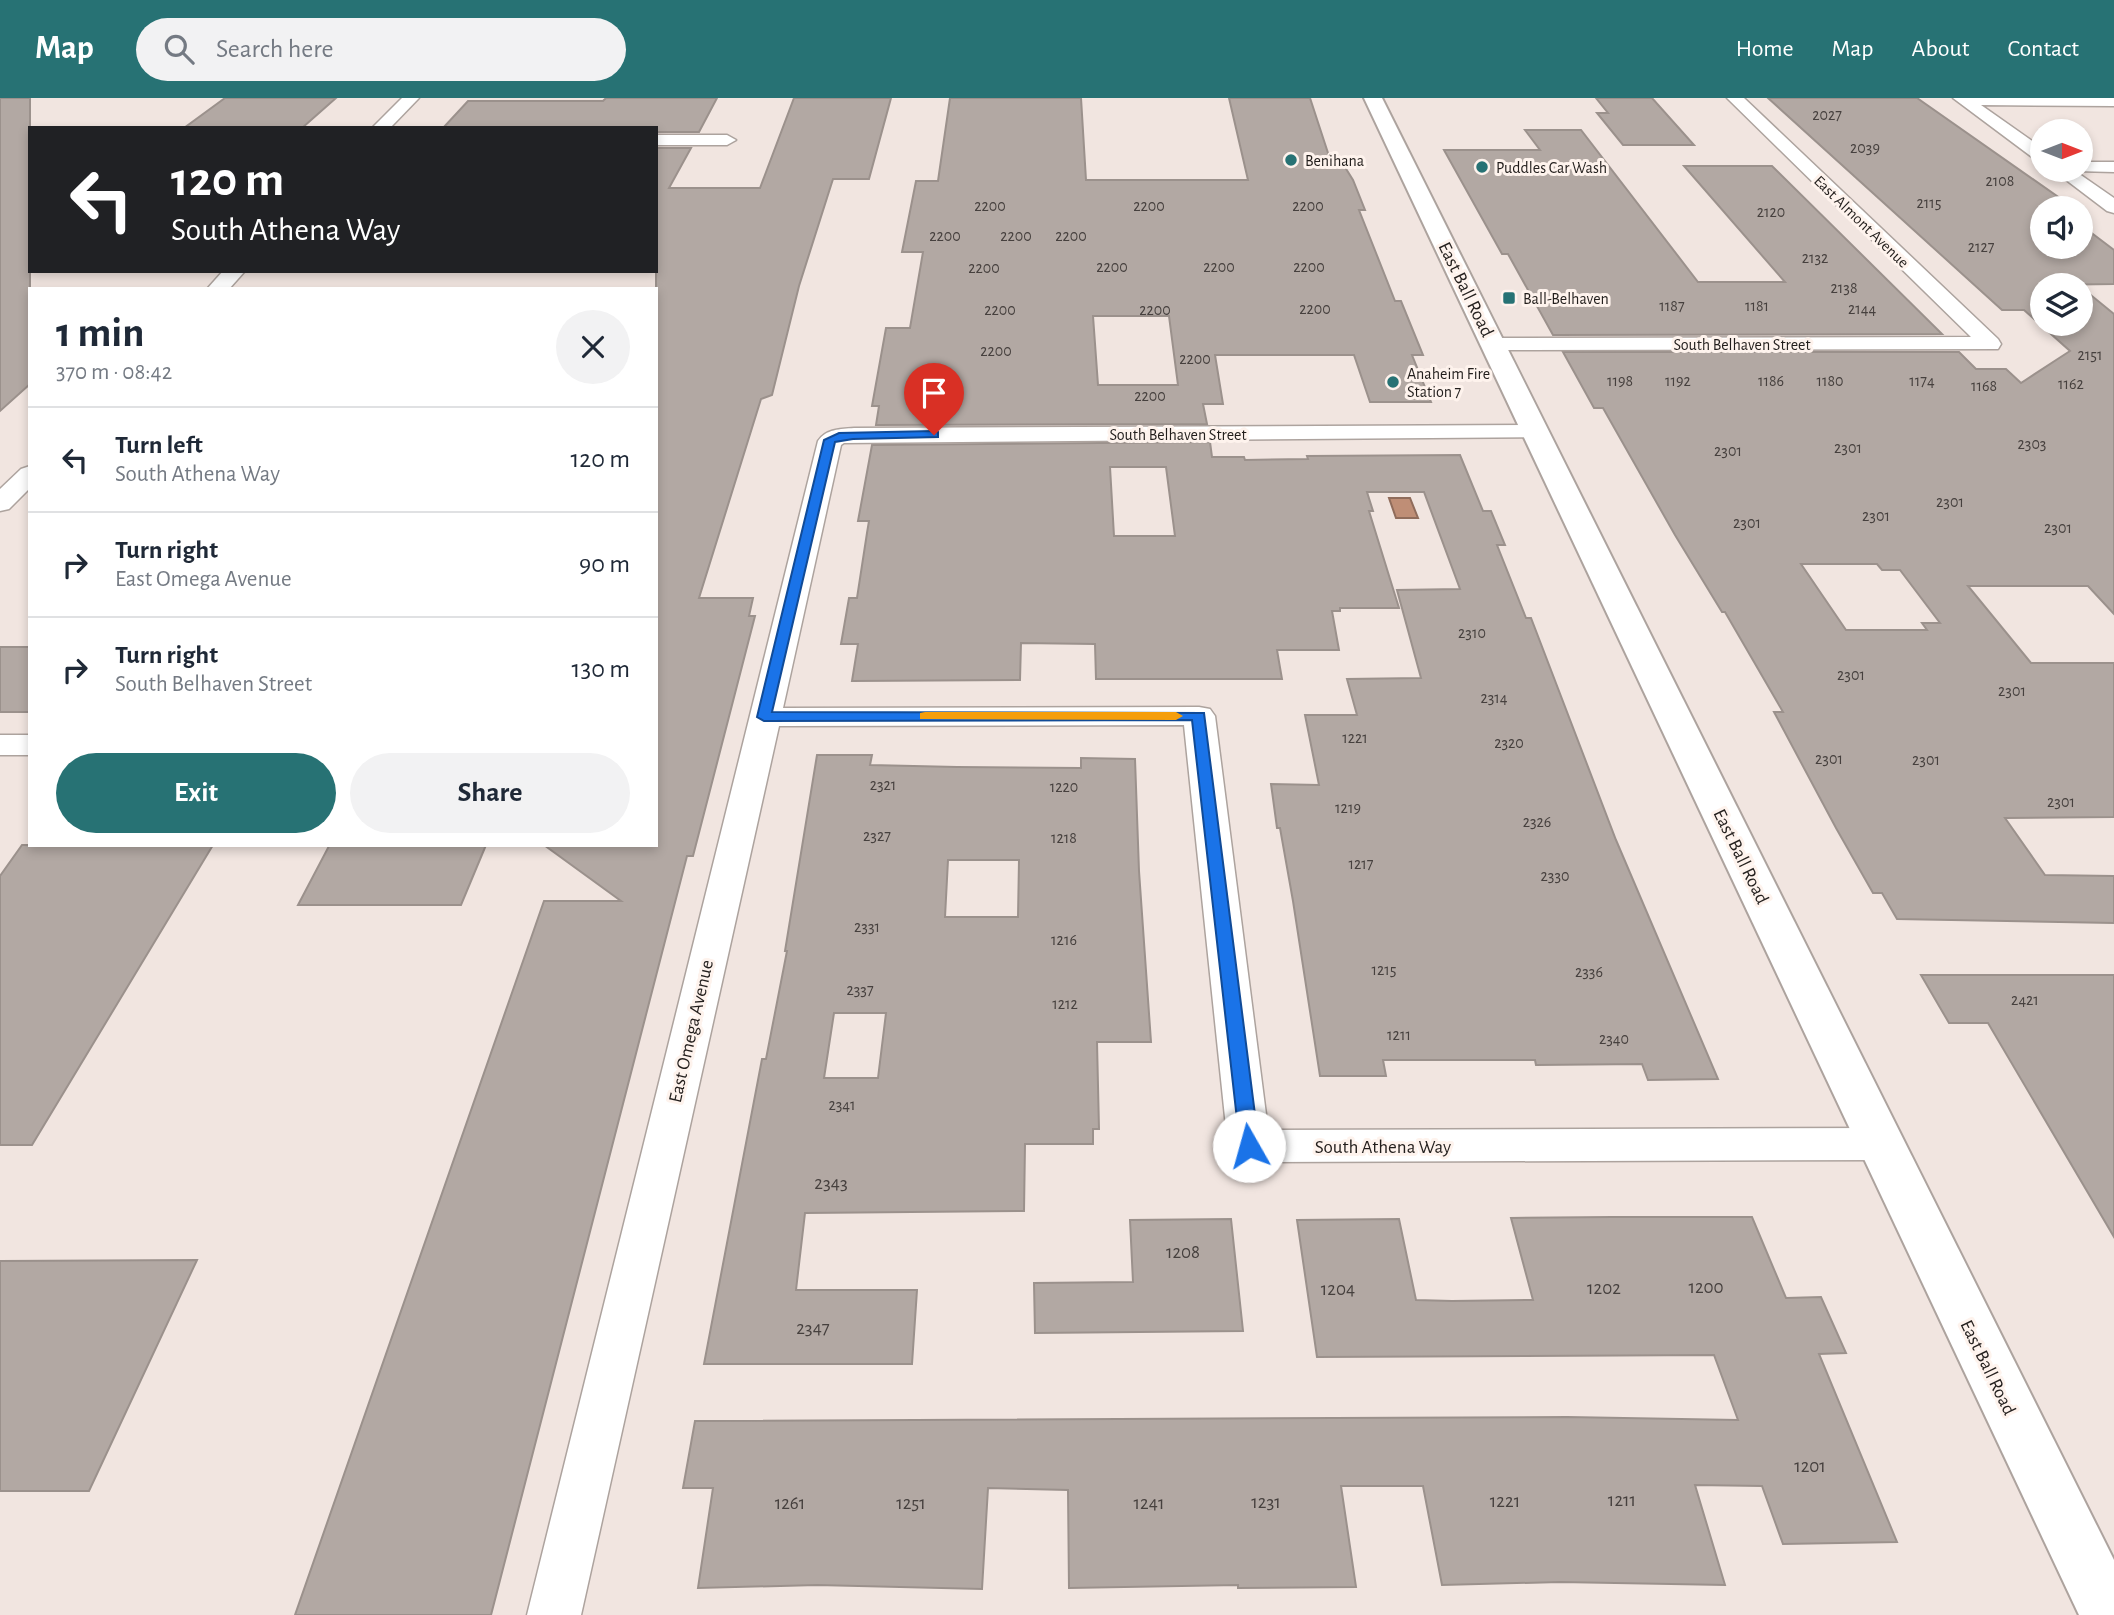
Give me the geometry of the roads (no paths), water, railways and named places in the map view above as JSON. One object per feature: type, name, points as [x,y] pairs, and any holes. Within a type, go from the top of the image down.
[{"type":"main road","name":"East Ball Road","points":[[1373,98],[2110,1615]]},
{"type":"street","points":[[382,126],[411,98]]},
{"type":"street","name":"East Almont Avenue","points":[[1735,98],[1990,344]]},
{"type":"street","points":[[1962,99],[2114,101]]},
{"type":"street","points":[[1962,99],[2030,147]]},
{"type":"street","points":[[658,140],[727,140]]},
{"type":"street","points":[[2093,167],[2114,167]]},
{"type":"street","points":[[2079,182],[2114,207]]},
{"type":"street","points":[[219,287],[233,273]]},
{"type":"street","name":"South Belhaven Street","points":[[1495,345],[1990,344]]},
{"type":"street","name":"South Belhaven Street","points":[[827,448],[830,440],[853,435],[1536,432]]},
{"type":"street","name":"East Omega Avenue","points":[[554,1615],[827,448]]},
{"type":"street","points":[[0,503],[28,476]]},
{"type":"street","points":[[0,511],[28,511]]},
{"type":"street","name":"South Athena Way","points":[[764,717],[1199,716],[1249,1146],[1881,1144]]},
{"type":"street","points":[[0,745],[28,745]]},
{"type":"place","name":"Benihana","points":[[1291,160]]},
{"type":"place","name":"Puddles Car Wash","points":[[1482,167]]},
{"type":"place","name":"Ball-Belhaven","points":[[1509,298]]},
{"type":"place","name":"Anaheim Fire Station 7","points":[[1393,382]]}]
